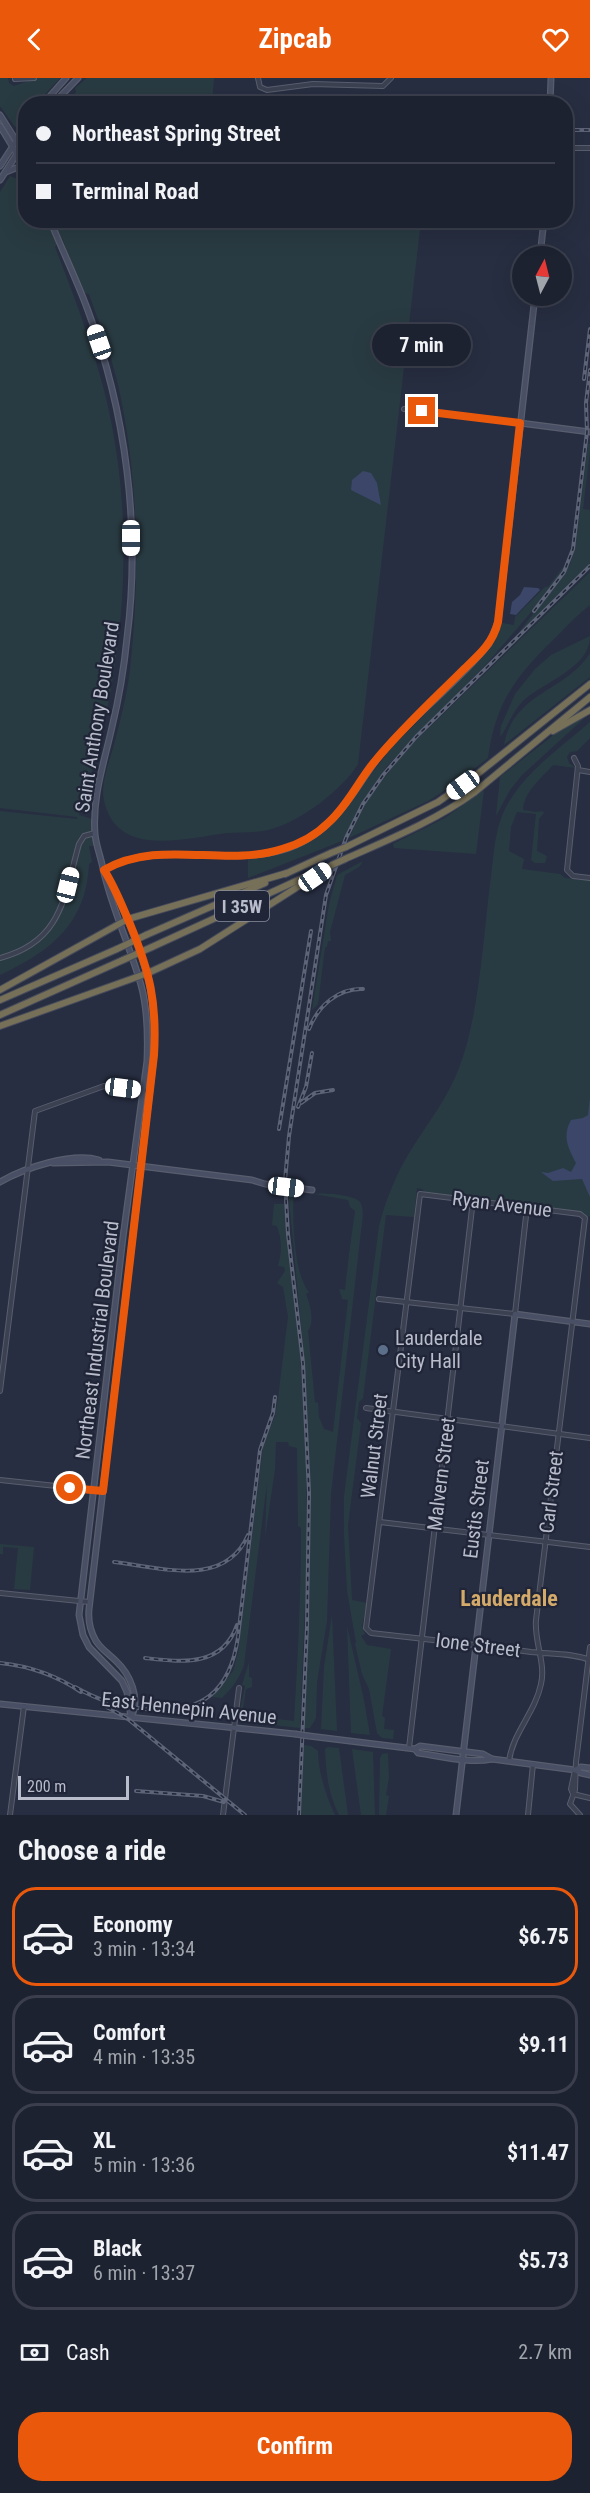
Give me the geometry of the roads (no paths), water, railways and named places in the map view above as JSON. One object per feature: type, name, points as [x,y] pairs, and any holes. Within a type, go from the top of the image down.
[{"type":"highway","name":"I 35W","points":[[0,1000],[287,873],[438,802],[483,770],[590,684]]},
{"type":"highway","name":"I 35W","points":[[0,1015],[389,840],[439,815],[475,792],[590,696]]},
{"type":"highway","points":[[532,744],[587,712]]},
{"type":"highway","points":[[0,1026],[138,977],[200,950],[332,865]]},
{"type":"highway","points":[[0,990],[128,919],[287,873]]},
{"type":"street","points":[[15,79],[34,78]]},
{"type":"street","points":[[50,96],[66,78]]},
{"type":"street","points":[[61,96],[78,78]]},
{"type":"street","points":[[258,78],[260,87],[267,90],[313,84],[383,86],[391,78]]},
{"type":"street","points":[[550,96],[551,78]]},
{"type":"street","points":[[0,115],[18,143]]},
{"type":"street","points":[[0,126],[17,153],[0,180]]},
{"type":"street","points":[[0,166],[18,137]]},
{"type":"street","points":[[573,148],[590,148]]},
{"type":"street","points":[[4,174],[18,168]]},
{"type":"street","name":"Saint Anthony Boulevard","points":[[53,228],[87,308],[109,376],[122,441],[130,505],[131,581],[128,635],[119,698],[98,785],[95,833],[105,881],[138,977]]},
{"type":"street","points":[[541,246],[543,228]]},
{"type":"street","points":[[104,870],[116,863],[137,857],[161,854],[271,853],[309,838],[334,818],[387,747],[485,650],[494,637],[498,622],[534,306]]},
{"type":"street","points":[[404,409],[590,432]]},
{"type":"street","points":[[574,758],[578,764],[578,770],[568,872],[573,876],[590,878]]},
{"type":"street","points":[[578,770],[590,772]]},
{"type":"street","points":[[0,958],[23,951],[45,935],[64,902],[79,844],[84,836],[95,833]]},
{"type":"street","name":"Saint Anthony Boulevard","points":[[104,870],[128,919],[148,973]]},
{"type":"street","name":"Northeast Industrial Boulevard","points":[[131,1717],[127,1692],[122,1681],[93,1652],[83,1635],[79,1615],[134,1165],[154,1055],[155,1015],[148,973]]},
{"type":"street","name":"Northeast Industrial Boulevard","points":[[131,1717],[135,1707],[131,1684],[121,1666],[100,1646],[89,1619],[141,1166],[147,1090],[147,1032],[144,997],[138,977]]},
{"type":"street","points":[[0,1391],[33,1116],[37,1109],[104,1086],[147,1090]]},
{"type":"street","points":[[0,1182],[26,1170],[52,1163],[101,1161],[252,1180],[310,1190]]},
{"type":"street","name":"Ryan Avenue","points":[[420,1194],[583,1215]]},
{"type":"street","name":"Walnut Street","points":[[367,1630],[420,1194]]},
{"type":"street","name":"Malvern Street","points":[[412,1749],[421,1639],[473,1200]]},
{"type":"street","name":"Eustis Street","points":[[456,1815],[527,1207]]},
{"type":"street","name":"Carl Street","points":[[509,1761],[514,1739],[539,1694],[543,1676],[535,1629],[583,1215]]},
{"type":"street","points":[[379,1299],[590,1324]]},
{"type":"street","points":[[366,1408],[590,1438]]},
{"type":"street","points":[[0,1480],[103,1491]]},
{"type":"street","points":[[380,1522],[590,1547]]},
{"type":"street","points":[[0,1593],[90,1602]]},
{"type":"street","name":"Ione Street","points":[[367,1630],[371,1633],[589,1660]]},
{"type":"street","points":[[580,1815],[570,1804],[577,1779],[575,1770],[590,1647]]},
{"type":"street","points":[[223,1815],[234,1728],[233,1720],[239,1688]]},
{"type":"street","name":"East Hennepin Avenue","points":[[0,1704],[295,1734],[412,1749]]},
{"type":"street","points":[[10,1815],[24,1706]]},
{"type":"street","points":[[412,1749],[420,1746],[483,1754],[492,1759]]},
{"type":"street","points":[[412,1749],[418,1753],[482,1761],[492,1759],[533,1764],[575,1770],[590,1775]]},
{"type":"street","points":[[528,1815],[533,1764]]},
{"type":"street","points":[[575,1770],[581,1767],[590,1768]]},
{"type":"street","points":[[573,1794],[590,1798]]},
{"type":"water","points":[[363,471],[371,473],[377,483],[381,505],[351,490],[352,480]]},
{"type":"water","points":[[524,587],[540,590],[516,615],[510,614],[512,602],[520,595]]},
{"type":"water","points":[[590,1098],[590,1197],[582,1179],[553,1181],[541,1172],[548,1173],[563,1168],[571,1172],[576,1163],[569,1147],[568,1126],[571,1120],[588,1115]]},
{"type":"railway","points":[[573,130],[590,130]]},
{"type":"railway","points":[[584,379],[590,329]]},
{"type":"railway","points":[[534,611],[564,572],[573,549],[587,432],[586,403],[590,370]]},
{"type":"railway","points":[[299,1815],[307,1626],[309,1493],[303,1363],[288,1234],[285,1181],[289,1136],[326,895],[346,838],[363,804],[384,774],[416,737],[590,566]]},
{"type":"railway","points":[[279,1129],[311,931]]},
{"type":"railway","points":[[309,1029],[323,1006],[330,1000],[345,992],[363,989]]},
{"type":"railway","points":[[298,1107],[306,1087],[312,1053]]},
{"type":"railway","points":[[301,1103],[315,1093],[333,1090]]},
{"type":"railway","points":[[75,1687],[117,1704],[165,1710],[197,1703],[210,1696],[220,1686],[234,1656],[238,1637],[260,1450],[273,1413],[275,1397]]},
{"type":"railway","points":[[114,1562],[170,1570],[207,1569],[224,1563],[237,1552],[248,1535]]},
{"type":"railway","points":[[145,1658],[186,1661],[211,1655],[221,1649],[230,1639],[237,1625]]},
{"type":"railway","points":[[0,1663],[42,1672],[81,1692]]},
{"type":"railway","points":[[107,1707],[128,1719],[245,1815]]},
{"type":"railway","points":[[136,1791],[203,1796],[224,1802]]},
{"type":"place","name":"Lauderdale City Hall","points":[[383,1350]]},
{"type":"district","name":"Lauderdale","points":[[509,1598]]}]
